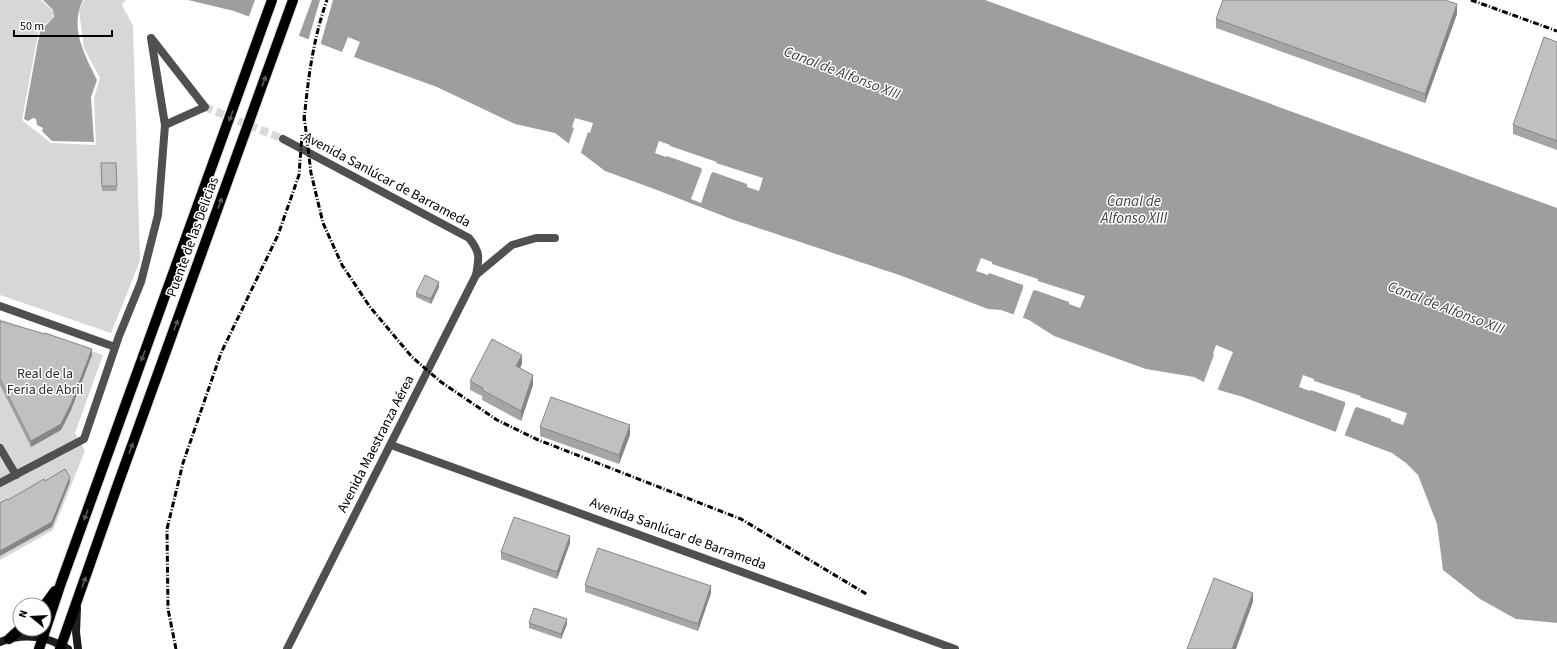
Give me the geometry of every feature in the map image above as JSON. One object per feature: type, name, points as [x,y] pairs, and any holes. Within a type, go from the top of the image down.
[{"type":"main road","name":"Puente de las Delicias","points":[[61,583],[272,0]]},
{"type":"main road","name":"Puente de las Delicias","points":[[63,648],[77,601],[118,484],[294,0]]},
{"type":"main road","points":[[51,597],[61,583]]},
{"type":"main road","points":[[39,649],[61,583]]},
{"type":"main road","points":[[77,601],[76,632],[78,649]]},
{"type":"main road","points":[[5,640],[20,637],[43,638],[63,648]]},
{"type":"street","points":[[0,484],[84,439],[115,347],[141,282],[158,215],[165,125],[151,38],[205,107],[165,125]]},
{"type":"street","name":"Avenida Sanlúcar de Barrameda","points":[[282,140],[469,238],[477,248]]},
{"type":"street","points":[[476,275],[512,245],[536,238],[555,238]]},
{"type":"street","name":"Avenida Maestranza Aérea","points":[[287,649],[476,275],[479,258],[477,248]]},
{"type":"street","points":[[0,306],[115,347]]},
{"type":"street","name":"Avenida Sanlúcar de Barrameda","points":[[391,445],[955,649]]},
{"type":"street","points":[[0,448],[16,475]]},
{"type":"green space","points":[[0,0],[41,0],[53,11],[53,18],[39,29],[22,120],[51,143],[96,145],[94,98],[100,78],[84,48],[79,11],[84,0],[126,0],[122,4],[127,16],[128,12],[128,16],[133,26],[140,261],[111,333],[0,295]]},
{"type":"green space","name":"Real de la Feria de Abril","points":[[0,319],[103,355],[75,433],[85,451],[53,530],[0,560]]},
{"type":"water","points":[[43,0],[83,0],[79,10],[78,31],[80,41],[97,80],[91,97],[94,142],[52,141],[42,131],[43,128],[37,125],[36,119],[33,118],[28,121],[24,119],[40,31],[54,17],[53,10]]},
{"type":"water","name":"Canal de Alfonso XIII","points":[[188,0],[985,0],[1557,208],[1557,623],[1516,619],[1480,599],[1443,570],[1437,524],[1418,475],[1406,463],[1392,453],[1243,397],[1219,390],[1194,377],[1146,369],[1054,336],[1029,320],[1001,310],[988,309],[902,276],[731,219],[605,171],[555,133],[515,124],[437,87],[354,57],[360,42],[348,37],[342,52],[234,11]]},
{"type":"pier","points":[[255,0],[312,0],[298,38],[248,19]]},
{"type":"pier","points":[[320,0],[333,0],[320,46],[308,41]]},
{"type":"pier","points":[[575,118],[593,123],[590,133],[588,132],[580,155],[568,146],[574,128],[572,127]]},
{"type":"pier","points":[[659,141],[717,162],[716,163],[763,178],[759,191],[747,187],[747,184],[713,172],[701,203],[691,199],[702,170],[701,168],[655,153]]},
{"type":"pier","points":[[981,258],[992,262],[992,264],[1038,279],[1038,281],[1085,296],[1080,308],[1069,304],[1069,302],[1035,290],[1033,291],[1022,320],[1013,316],[1023,285],[989,273],[988,275],[976,271]]},
{"type":"pier","points":[[1216,345],[1233,352],[1217,391],[1203,384],[1214,355]]},
{"type":"pier","points":[[1303,375],[1314,379],[1314,381],[1407,413],[1403,425],[1391,421],[1391,419],[1357,407],[1355,408],[1344,437],[1335,434],[1345,402],[1299,387]]},
{"type":"building","points":[[1223,0],[1445,0],[1457,4],[1425,94],[1216,19]]},
{"type":"building","points":[[1544,37],[1557,42],[1557,141],[1513,125]]},
{"type":"building","points":[[101,163],[116,163],[117,186],[102,186]]},
{"type":"building","points":[[425,275],[439,282],[431,299],[416,293]]},
{"type":"building","points":[[0,321],[45,333],[92,349],[71,404],[61,424],[31,441],[0,379]]},
{"type":"building","points":[[492,339],[522,355],[516,366],[533,375],[521,411],[482,390],[483,388],[470,381]]},
{"type":"building","points":[[551,397],[630,425],[619,455],[540,427]]},
{"type":"building","points":[[65,469],[70,477],[52,522],[0,551],[0,503],[44,479],[45,481]]},
{"type":"building","points":[[514,517],[570,536],[557,572],[501,552]]},
{"type":"building","points":[[598,548],[711,586],[698,624],[585,585]]},
{"type":"building","points":[[1214,578],[1253,593],[1232,649],[1187,649]]},
{"type":"building","points":[[534,608],[567,619],[561,634],[529,623]]},
{"type":"tunnel","points":[[205,107],[283,139]]},
{"type":"railway","points":[[304,121],[312,59],[318,29],[327,0]]},
{"type":"railway","points":[[1471,0],[1557,31]]},
{"type":"railway","points":[[304,115],[311,173],[323,223],[342,265],[370,307],[412,357],[428,371],[441,382],[497,420],[536,439],[741,519],[868,595]]},
{"type":"railway","points":[[176,649],[168,609],[167,529],[183,463],[221,353],[278,235],[299,175],[302,135]]}]
